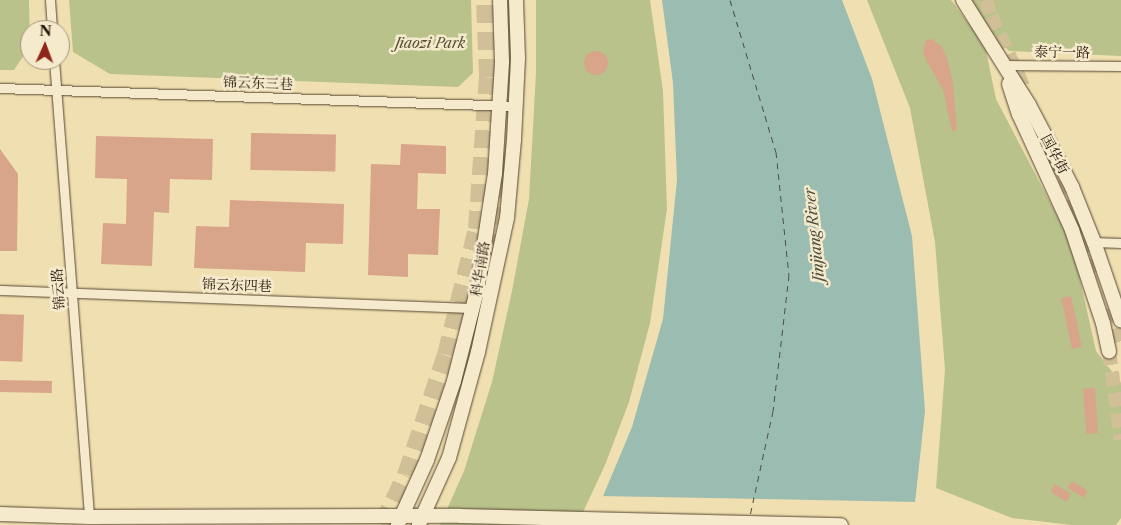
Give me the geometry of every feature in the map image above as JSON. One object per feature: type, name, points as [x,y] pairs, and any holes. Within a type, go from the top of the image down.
[{"type":"main road","name":"科华南路","points":[[399,521],[427,460],[454,381],[473,308],[495,174],[502,62],[500,0]]},
{"type":"main road","name":"科华南路","points":[[420,521],[448,458],[478,352],[507,218],[518,58],[516,0]]},
{"type":"main road","name":"国华街","points":[[963,0],[1029,106],[1072,187],[1094,242],[1121,321]]},
{"type":"main road","points":[[1002,65],[1019,114],[1072,230],[1103,323],[1109,351]]},
{"type":"main road","points":[[0,514],[399,521],[420,521],[460,516],[841,525]]},
{"type":"street","points":[[50,0],[51,20]]},
{"type":"street","name":"泰宁一路","points":[[1002,65],[1121,66]]},
{"type":"street","name":"锦云路","points":[[55,70],[88,517]]},
{"type":"street","name":"锦云东三巷","points":[[0,88],[515,106]]},
{"type":"street","points":[[1094,242],[1121,243]]},
{"type":"street","name":"锦云东四巷","points":[[0,290],[473,308]]},
{"type":"green space","points":[[0,0],[29,0],[29,20],[20,20],[20,61],[14,70],[0,70]]},
{"type":"green space","name":"Jiaozi Park","points":[[69,0],[471,0],[473,73],[458,87],[110,74],[73,52]]},
{"type":"green space","points":[[536,0],[650,0],[663,91],[667,209],[650,323],[629,402],[605,465],[577,525],[440,525],[464,471],[492,382],[512,291],[529,199],[536,73]]},
{"type":"green space","points":[[867,0],[951,0],[985,46],[996,99],[1072,244],[1096,351],[1121,383],[1121,518],[1116,525],[1072,525],[1012,518],[936,488],[945,370],[935,242],[910,108]]},
{"type":"green space","points":[[972,0],[1121,0],[1121,56],[1009,51],[989,29]]},
{"type":"water","name":"Jinjiang River","points":[[662,0],[842,0],[872,79],[912,236],[925,411],[913,521],[591,525],[632,427],[663,319],[677,180],[673,83]]},
{"type":"pier","points":[[600,496],[918,502],[915,525],[589,525]]},
{"type":"building","points":[[932,39],[942,47],[947,58],[953,83],[957,130],[952,131],[943,90],[923,51],[926,40]]},
{"type":"building","points":[[596,51],[604,55],[608,63],[604,71],[596,75],[588,71],[584,63],[588,55]]},
{"type":"building","points":[[251,133],[336,134],[335,171],[250,170]]},
{"type":"building","points":[[96,136],[213,139],[212,180],[170,179],[169,213],[154,212],[152,266],[101,264],[103,223],[126,224],[127,179],[95,178]]},
{"type":"building","points":[[401,144],[446,146],[446,174],[418,173],[417,209],[440,209],[438,255],[408,254],[408,277],[368,275],[371,164],[400,165]]},
{"type":"building","points":[[0,149],[18,174],[17,251],[0,251]]},
{"type":"building","points":[[230,200],[344,204],[343,244],[306,243],[305,272],[194,268],[196,226],[229,227]]},
{"type":"building","points":[[1071,296],[1082,347],[1072,349],[1061,298]]},
{"type":"building","points":[[0,314],[24,315],[22,362],[0,361]]},
{"type":"building","points":[[0,380],[52,381],[52,393],[0,392]]},
{"type":"building","points":[[1095,388],[1098,433],[1086,434],[1083,389]]},
{"type":"building","points":[[1072,481],[1088,491],[1084,498],[1068,488]]},
{"type":"building","points":[[1055,484],[1071,494],[1066,502],[1050,492]]},
{"type":"ferry route","points":[[730,0],[776,152],[789,275],[773,411],[750,516]]},
{"type":"tunnel","points":[[382,525],[406,475],[446,355],[477,229],[488,77],[485,0]]},
{"type":"tunnel","points":[[986,0],[991,16],[1025,90]]},
{"type":"tunnel","points":[[495,252],[507,151]]},
{"type":"tunnel","points":[[1053,161],[1100,278]]},
{"type":"tunnel","points":[[1110,308],[1121,343]]},
{"type":"tunnel","points":[[1109,351],[1121,439]]}]
